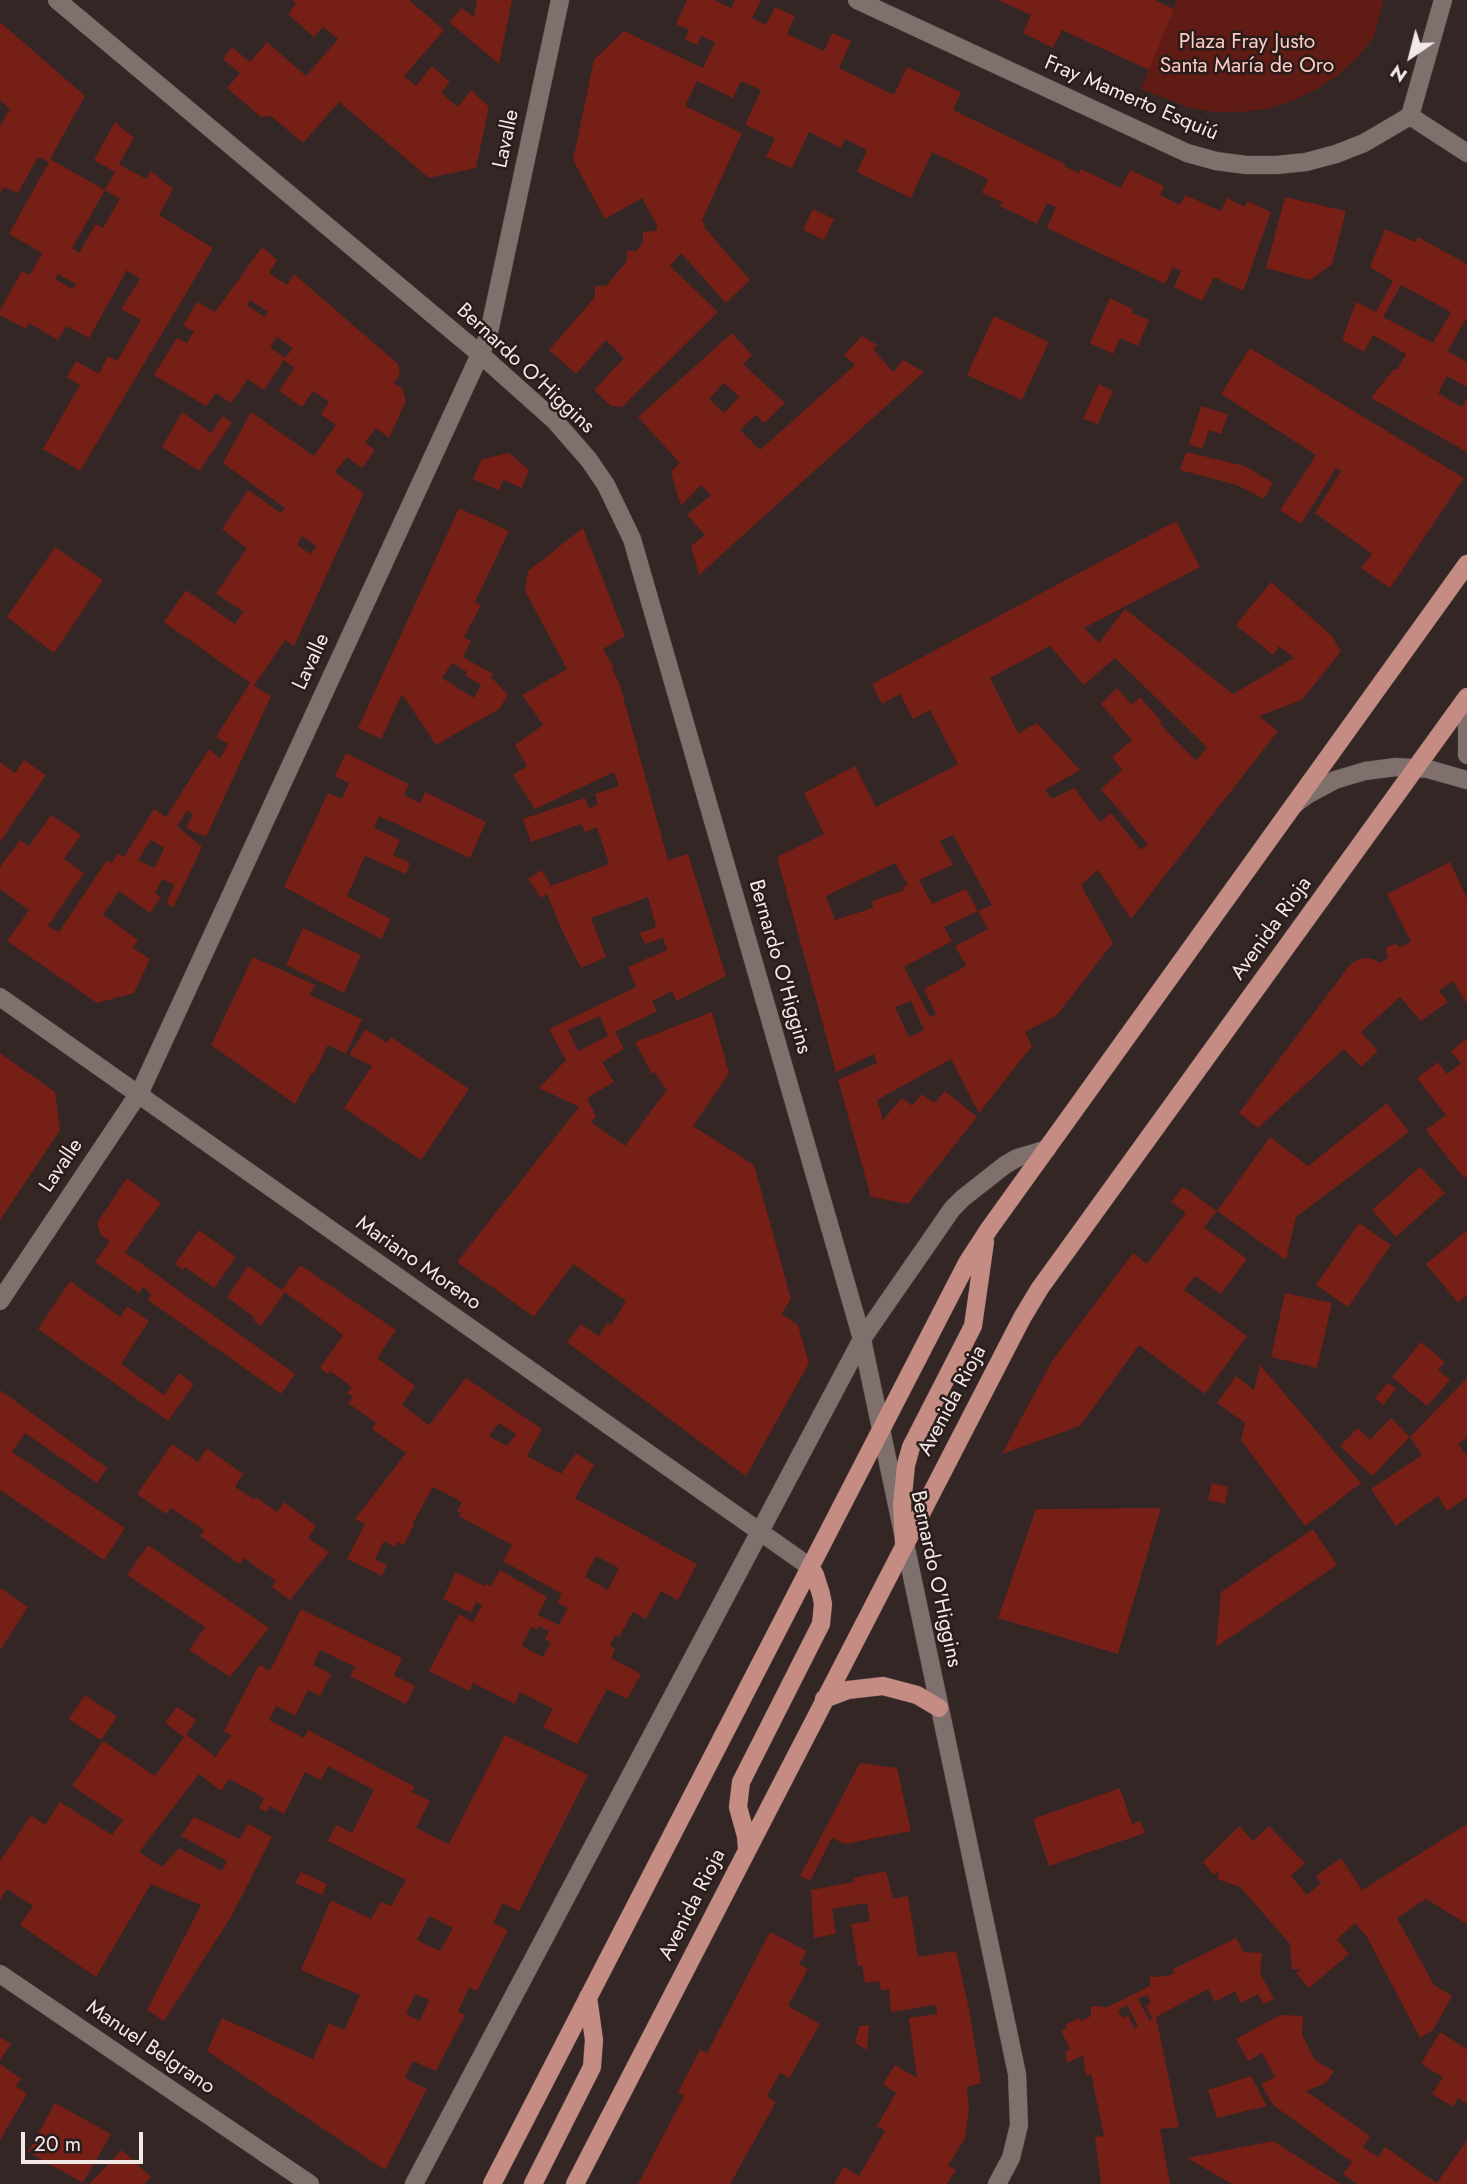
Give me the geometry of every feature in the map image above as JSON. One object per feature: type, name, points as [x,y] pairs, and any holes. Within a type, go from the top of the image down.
[{"type":"main road","points":[[492,2184],[967,1263],[1467,564]]},
{"type":"main road","name":"Avenida Rioja","points":[[575,2184],[1016,1328],[1040,1289],[1467,697]]},
{"type":"main road","points":[[904,1543],[902,1486],[911,1447],[973,1326],[982,1258],[989,1229]]},
{"type":"main road","points":[[747,1849],[738,1807],[741,1783],[821,1624],[823,1604],[810,1567]]},
{"type":"main road","points":[[824,1699],[848,1690],[883,1686],[909,1692],[939,1708]]},
{"type":"main road","points":[[533,2184],[592,2067],[594,2040],[588,1997]]},
{"type":"street","name":"Bernardo O'Higgins","points":[[57,0],[480,354],[571,437],[606,485],[632,539],[862,1339],[1017,2074],[1019,2125],[1011,2158],[997,2184]]},
{"type":"street","name":"Lavalle","points":[[0,1301],[138,1094],[488,337],[560,0]]},
{"type":"street","name":"Fray Mamerto Esquiú","points":[[857,0],[1187,153],[1216,161],[1267,165],[1306,162],[1364,143],[1410,116]]},
{"type":"street","points":[[1443,0],[1410,116],[1467,153]]},
{"type":"street","points":[[1467,716],[1467,755]]},
{"type":"street","points":[[1294,806],[1307,795],[1335,780],[1365,771],[1396,767],[1416,768],[1438,771],[1467,780]]},
{"type":"street","name":"Mariano Moreno","points":[[0,997],[810,1567]]},
{"type":"street","points":[[414,2184],[862,1339],[952,1209],[1005,1165],[1017,1158],[1047,1149]]},
{"type":"street","name":"Manuel Belgrano","points":[[0,1974],[310,2184]]},
{"type":"green space","name":"Plaza Fray Justo Santa María de Oro","points":[[1177,0],[1384,0],[1373,39],[1337,76],[1292,101],[1267,109],[1215,112],[1190,108],[1141,89]]},
{"type":"building","points":[[292,0],[409,0],[444,30],[404,76],[416,86],[432,66],[450,82],[441,93],[458,107],[471,90],[489,107],[476,168],[429,178],[339,102],[303,143],[271,116],[261,117],[227,88],[240,73],[223,59],[232,47],[250,62],[267,42],[306,76],[338,39],[323,27],[314,37],[288,14],[296,4]]},
{"type":"building","points":[[477,0],[512,0],[499,64],[449,22],[462,8],[474,17]]},
{"type":"building","points":[[687,0],[714,0],[731,8],[735,0],[761,0],[752,18],[766,25],[775,7],[795,16],[787,34],[824,51],[832,33],[851,41],[839,68],[894,95],[907,67],[961,92],[953,110],[1079,173],[1081,169],[1121,188],[1130,170],[1164,186],[1160,195],[1180,205],[1185,195],[1221,211],[1227,198],[1245,207],[1247,201],[1271,212],[1243,291],[1214,277],[1202,301],[1174,287],[1181,271],[1173,267],[1165,284],[1047,228],[1056,207],[1047,203],[1037,224],[1000,206],[1002,202],[982,193],[988,179],[932,152],[911,198],[857,172],[867,150],[845,139],[841,148],[809,132],[792,168],[766,157],[775,138],[745,125],[761,90],[741,81],[733,98],[697,81],[685,106],[742,133],[702,220],[704,227],[750,280],[726,303],[681,253],[670,266],[718,312],[622,407],[611,406],[594,390],[624,358],[606,340],[576,374],[549,350],[595,297],[595,286],[606,286],[627,261],[627,251],[636,251],[643,243],[643,232],[655,231],[658,227],[642,198],[605,219],[573,160],[594,60],[624,31],[703,68],[715,42],[701,36],[697,45],[685,39],[689,30],[676,24]]},
{"type":"building","points":[[998,0],[1154,0],[1174,9],[1149,70],[1062,30],[1053,48],[1023,33],[1031,15]]},
{"type":"building","points":[[0,22],[85,96],[50,159],[105,190],[115,172],[94,160],[115,122],[134,138],[119,164],[146,179],[151,171],[173,189],[159,215],[213,248],[80,471],[43,449],[80,385],[67,377],[76,361],[99,374],[108,356],[117,361],[141,320],[121,309],[140,279],[127,270],[89,338],[66,326],[58,340],[29,323],[26,329],[0,315],[0,310],[22,271],[30,275],[42,253],[9,234],[49,162],[38,157],[18,193],[4,187],[0,193],[0,126],[10,109],[0,100]],"holes":[[[105,190],[120,199],[103,228],[96,224],[79,253],[72,248]],[[58,274],[76,284],[72,289],[55,279]]]},
{"type":"building","points":[[1285,197],[1346,211],[1332,264],[1310,280],[1266,268]]},
{"type":"building","points":[[813,209],[834,219],[824,240],[803,230]]},
{"type":"building","points":[[1385,229],[1415,242],[1418,237],[1467,264],[1467,321],[1465,320],[1448,351],[1467,362],[1467,387],[1447,376],[1438,393],[1462,407],[1467,397],[1467,452],[1371,398],[1394,369],[1397,370],[1406,354],[1373,335],[1364,352],[1342,340],[1356,302],[1376,312],[1393,281],[1370,267]],"holes":[[[1401,285],[1451,312],[1433,343],[1383,317]]]},
{"type":"building","points":[[262,247],[277,260],[269,273],[287,285],[294,274],[398,364],[400,375],[394,383],[403,390],[406,401],[389,438],[376,428],[365,443],[375,450],[362,468],[347,457],[335,472],[364,493],[294,646],[285,640],[254,686],[271,696],[206,837],[186,828],[193,814],[187,811],[177,826],[202,847],[173,908],[167,902],[174,885],[162,879],[155,893],[161,897],[150,913],[119,891],[103,915],[138,940],[133,948],[150,959],[134,993],[97,1003],[7,941],[29,910],[0,889],[0,867],[20,840],[29,846],[51,815],[81,835],[64,859],[84,873],[48,926],[59,932],[107,860],[112,863],[118,853],[124,857],[154,809],[166,817],[209,749],[220,759],[228,744],[216,737],[250,683],[164,622],[186,590],[235,624],[243,612],[216,593],[247,548],[222,529],[248,490],[281,513],[285,508],[223,463],[251,412],[314,456],[336,425],[321,414],[329,402],[313,391],[302,407],[279,391],[294,368],[284,360],[264,390],[248,379],[231,403],[216,393],[206,406],[154,375],[177,338],[187,343],[194,331],[183,326],[197,302],[215,312]],"holes":[[[250,300],[268,312],[264,317],[247,305]],[[277,337],[293,348],[285,358],[270,347]],[[302,536],[316,546],[310,554],[297,545]],[[151,840],[164,848],[155,868],[138,860]]]},
{"type":"building","points":[[1110,298],[1133,309],[1132,313],[1149,320],[1138,346],[1120,338],[1113,354],[1090,343]]},
{"type":"building","points":[[994,316],[1049,342],[1022,400],[967,375]]},
{"type":"building","points":[[732,333],[752,355],[743,364],[785,403],[764,423],[756,415],[740,430],[760,450],[855,365],[844,355],[862,336],[877,345],[873,349],[893,372],[903,360],[924,372],[699,575],[691,546],[705,535],[687,515],[711,495],[701,485],[681,506],[671,472],[680,463],[638,417]],"holes":[[[724,383],[739,397],[724,413],[709,399]]]},
{"type":"building","points":[[1250,348],[1464,478],[1390,588],[1361,568],[1372,554],[1315,513],[1341,471],[1336,468],[1301,524],[1280,510],[1316,455],[1221,394]]},
{"type":"building","points":[[1099,384],[1113,391],[1098,424],[1083,419]]},
{"type":"building","points":[[1201,406],[1228,414],[1221,434],[1209,430],[1202,449],[1189,444]]},
{"type":"building","points":[[182,412],[211,433],[223,416],[232,423],[199,471],[162,447]]},
{"type":"building","points":[[1186,452],[1245,466],[1273,483],[1264,499],[1237,485],[1180,470]]},
{"type":"building","points":[[509,453],[529,470],[522,488],[503,480],[499,490],[473,479],[482,459]]},
{"type":"building","points":[[459,508],[509,531],[475,602],[481,605],[464,637],[471,641],[463,657],[493,674],[491,677],[508,695],[499,709],[436,745],[402,694],[381,739],[358,728]],"holes":[[[452,663],[467,672],[465,675],[481,685],[474,698],[442,678]]]},
{"type":"building","points":[[1176,521],[1200,567],[1084,628],[1099,643],[1125,609],[1233,694],[1294,658],[1279,646],[1273,655],[1236,625],[1271,582],[1331,635],[1341,651],[1302,700],[1259,716],[1278,731],[1131,919],[1098,870],[1081,885],[1113,943],[1056,1016],[1025,1032],[1032,1046],[979,1113],[951,1059],[877,1100],[883,1120],[902,1098],[912,1106],[922,1094],[934,1103],[945,1091],[977,1117],[908,1204],[871,1197],[838,1080],[877,1063],[874,1054],[836,1072],[777,857],[824,834],[804,793],[855,766],[876,807],[958,764],[930,710],[913,719],[900,694],[882,704],[872,684]],"holes":[[[1050,646],[1084,685],[1115,658],[1207,747],[1196,761],[1160,724],[1162,722],[1140,697],[1132,705],[1117,688],[1101,704],[1132,740],[1112,757],[1122,770],[1101,789],[1148,844],[1141,850],[1111,813],[1100,822],[1074,788],[1052,799],[1045,790],[1080,770],[1037,723],[1018,733],[990,678]],[[953,835],[992,905],[978,911],[966,889],[932,904],[919,880],[953,865],[940,841]],[[895,863],[908,885],[902,887],[904,890],[872,901],[873,908],[835,920],[826,896]],[[978,911],[988,929],[955,946],[966,966],[924,989],[936,1014],[930,1017],[904,967],[952,941],[944,927]],[[911,1001],[924,1030],[909,1037],[895,1007]]]},
{"type":"building","points":[[583,528],[625,636],[603,649],[620,685],[668,860],[688,854],[726,976],[676,1001],[672,991],[652,1001],[657,1011],[615,1032],[624,1049],[602,1062],[614,1082],[587,1098],[596,1116],[591,1122],[625,1146],[668,1088],[665,1089],[655,1072],[652,1074],[635,1042],[712,1012],[729,1073],[693,1126],[754,1165],[791,1299],[781,1314],[798,1325],[809,1363],[746,1476],[567,1342],[581,1324],[599,1336],[608,1322],[611,1325],[626,1301],[573,1264],[534,1317],[457,1262],[579,1107],[539,1088],[566,1060],[549,1029],[636,987],[628,967],[667,950],[663,938],[645,944],[640,933],[656,927],[648,897],[591,918],[606,957],[581,968],[547,894],[541,898],[528,879],[542,870],[551,886],[609,864],[597,827],[585,832],[581,824],[531,842],[523,819],[585,798],[589,808],[598,805],[595,794],[619,786],[614,772],[535,809],[513,775],[527,766],[515,745],[543,725],[522,695],[567,669],[525,591],[528,571]],"holes":[[[600,1016],[608,1036],[578,1051],[568,1030]]]},
{"type":"building","points":[[55,547],[103,580],[54,653],[7,617]]},
{"type":"building","points":[[346,753],[409,784],[404,795],[420,803],[425,792],[486,822],[470,858],[379,816],[374,828],[400,840],[393,855],[410,863],[406,874],[365,856],[347,896],[391,919],[381,939],[284,887],[328,793],[342,799],[349,783],[335,776]]},
{"type":"building","points":[[24,760],[46,775],[0,842],[0,762],[15,773]]},
{"type":"building","points":[[1450,862],[1467,898],[1467,1004],[1453,981],[1439,991],[1448,1002],[1421,1021],[1400,997],[1361,1032],[1378,1051],[1361,1067],[1344,1049],[1258,1128],[1239,1113],[1349,966],[1365,958],[1381,963],[1388,957],[1388,946],[1396,944],[1401,947],[1411,942],[1387,894]]},
{"type":"building","points":[[303,928],[361,955],[344,993],[286,965]]},
{"type":"building","points":[[253,957],[315,985],[310,995],[362,1019],[346,1054],[328,1045],[295,1104],[211,1045]]},
{"type":"building","points":[[366,1029],[387,1043],[391,1037],[469,1089],[421,1160],[344,1108],[372,1066],[349,1055]]},
{"type":"building","points":[[1467,1038],[1467,1176],[1464,1178],[1426,1130],[1446,1115],[1417,1078],[1438,1062],[1447,1074],[1461,1063],[1451,1051]]},
{"type":"building","points":[[0,1053],[55,1092],[60,1130],[0,1220]]},
{"type":"building","points":[[1387,1103],[1409,1132],[1296,1217],[1286,1260],[1217,1211],[1270,1137],[1308,1166]]},
{"type":"building","points":[[1420,1167],[1445,1193],[1396,1237],[1372,1210]]},
{"type":"building","points":[[127,1178],[161,1203],[125,1252],[295,1374],[281,1394],[148,1300],[151,1294],[143,1287],[139,1293],[95,1262],[110,1241],[101,1235],[97,1223]]},
{"type":"building","points":[[1183,1187],[1217,1211],[1204,1227],[1247,1259],[1221,1294],[1195,1276],[1184,1290],[1247,1336],[1205,1394],[1139,1345],[1080,1426],[1002,1454],[1052,1361],[1133,1253],[1147,1264],[1186,1213],[1171,1202]]},
{"type":"building","points":[[1359,1223],[1391,1245],[1348,1307],[1316,1285]]},
{"type":"building","points":[[199,1230],[236,1257],[214,1288],[185,1267],[183,1270],[175,1264]]},
{"type":"building","points":[[1467,1230],[1467,1295],[1458,1303],[1426,1264]]},
{"type":"building","points":[[300,1265],[396,1330],[377,1358],[415,1386],[402,1405],[429,1425],[466,1378],[542,1429],[527,1456],[561,1474],[576,1453],[594,1465],[575,1498],[697,1564],[678,1600],[661,1591],[646,1619],[633,1612],[619,1637],[615,1635],[610,1646],[615,1649],[611,1658],[641,1674],[627,1699],[607,1689],[577,1744],[543,1727],[553,1709],[520,1692],[515,1704],[473,1683],[469,1691],[429,1671],[459,1614],[473,1622],[482,1605],[476,1602],[471,1613],[443,1599],[456,1572],[484,1586],[486,1583],[491,1586],[500,1570],[547,1597],[538,1615],[559,1625],[568,1608],[557,1603],[562,1594],[503,1561],[512,1545],[459,1516],[461,1513],[457,1511],[462,1502],[433,1487],[404,1545],[398,1542],[395,1547],[384,1541],[375,1559],[387,1565],[382,1576],[347,1559],[365,1524],[355,1519],[406,1453],[372,1429],[376,1423],[348,1403],[353,1397],[347,1393],[352,1387],[330,1371],[328,1374],[320,1368],[343,1335],[285,1292],[261,1326],[253,1320],[255,1318],[227,1297],[248,1266],[282,1290]],"holes":[[[499,1423],[516,1434],[507,1446],[489,1436]],[[596,1556],[619,1568],[608,1590],[585,1577]],[[539,1626],[549,1631],[545,1639],[551,1642],[543,1657],[522,1646],[531,1627],[537,1630]]]},
{"type":"building","points":[[70,1281],[120,1317],[127,1306],[149,1321],[121,1364],[164,1395],[179,1373],[194,1384],[168,1421],[38,1329]]},
{"type":"building","points":[[1285,1293],[1332,1303],[1317,1368],[1271,1357]]},
{"type":"building","points":[[1421,1342],[1445,1362],[1438,1370],[1450,1380],[1427,1406],[1392,1377]]},
{"type":"building","points":[[1260,1365],[1361,1483],[1305,1526],[1241,1440],[1245,1423],[1217,1403],[1236,1376],[1254,1390]]},
{"type":"building","points":[[1467,1378],[1467,1438],[1458,1444],[1467,1456],[1467,1497],[1447,1511],[1438,1496],[1396,1526],[1371,1489],[1422,1455],[1410,1437]]},
{"type":"building","points":[[1388,1383],[1396,1389],[1383,1405],[1375,1398]]},
{"type":"building","points":[[0,1390],[107,1468],[97,1483],[25,1433],[12,1452],[125,1528],[104,1560],[0,1490]]},
{"type":"building","points":[[1391,1418],[1410,1437],[1372,1476],[1340,1446],[1358,1428],[1370,1440]]},
{"type":"building","points":[[172,1444],[198,1462],[207,1448],[243,1474],[235,1487],[254,1499],[256,1497],[277,1512],[284,1502],[316,1526],[308,1538],[329,1552],[290,1600],[272,1587],[276,1581],[244,1558],[240,1564],[200,1536],[204,1530],[171,1508],[166,1514],[137,1494]]},
{"type":"building","points":[[1212,1483],[1228,1487],[1225,1504],[1208,1500]]},
{"type":"building","points":[[1161,1508],[1118,1654],[998,1618],[1036,1509]]},
{"type":"building","points":[[1313,1529],[1337,1565],[1216,1647],[1221,1592]]},
{"type":"building","points":[[148,1545],[269,1628],[230,1677],[189,1650],[205,1627],[127,1575]]},
{"type":"building","points":[[0,1588],[28,1607],[0,1650]]},
{"type":"building","points":[[301,1609],[402,1658],[394,1675],[415,1686],[406,1704],[350,1676],[355,1667],[320,1650],[313,1665],[331,1674],[320,1696],[308,1690],[295,1716],[276,1706],[269,1720],[304,1738],[308,1730],[415,1787],[412,1792],[430,1801],[416,1828],[449,1844],[505,1735],[588,1775],[519,1911],[503,1903],[493,1923],[508,1930],[477,1991],[469,1987],[458,2012],[465,2015],[436,2071],[413,2061],[405,2078],[427,2089],[385,2170],[207,2051],[222,2018],[313,2059],[329,2023],[344,2030],[360,1995],[301,1970],[331,1900],[371,1919],[381,1902],[391,1906],[406,1880],[328,1841],[336,1825],[352,1833],[374,1790],[328,1766],[321,1780],[305,1772],[284,1814],[270,1806],[267,1812],[259,1808],[264,1798],[229,1779],[221,1791],[199,1774],[139,1852],[162,1867],[179,1848],[222,1871],[227,1861],[181,1836],[194,1817],[240,1839],[248,1824],[272,1837],[231,1917],[164,2021],[147,2010],[201,1905],[151,1884],[96,1977],[20,1925],[33,1906],[7,1889],[0,1900],[0,1861],[31,1815],[45,1825],[60,1802],[112,1835],[123,1820],[72,1786],[103,1741],[155,1776],[184,1737],[165,1723],[177,1707],[196,1720],[186,1734],[215,1757],[231,1735],[224,1731],[259,1665],[270,1671]],"holes":[[[429,1916],[453,1928],[440,1951],[417,1940]],[[415,1994],[429,2000],[420,2021],[406,2014]]]},
{"type":"building","points":[[85,1695],[117,1717],[101,1740],[69,1719]]},
{"type":"building","points":[[860,1763],[897,1768],[911,1831],[845,1844],[832,1838],[810,1881],[800,1876]]},
{"type":"building","points":[[1120,1788],[1132,1824],[1140,1821],[1145,1833],[1049,1866],[1033,1819]]},
{"type":"building","points":[[1467,1824],[1467,1924],[1426,1899],[1397,1918],[1434,1985],[1452,1996],[1433,2030],[1420,2038],[1367,1937],[1355,1923],[1337,1939],[1349,1954],[1309,1988],[1296,1973],[1301,1969],[1292,1969],[1290,1944],[1240,1887],[1217,1879],[1219,1871],[1214,1875],[1203,1862],[1239,1826],[1253,1841],[1269,1826],[1305,1863],[1291,1876],[1307,1895],[1321,1883],[1316,1876],[1341,1858],[1362,1890]]},
{"type":"building","points":[[886,1871],[893,1899],[908,1896],[918,1957],[956,1951],[969,2009],[981,2083],[967,2087],[969,2110],[965,2138],[948,2166],[956,2170],[947,2184],[834,2184],[844,2167],[859,2176],[885,2131],[877,2126],[896,2093],[883,2084],[895,2065],[917,2078],[909,2018],[937,2014],[936,2005],[891,2012],[889,1989],[881,1991],[879,1981],[865,1983],[862,1965],[858,1966],[851,1924],[870,1921],[867,1903],[832,1909],[836,1934],[814,1938],[811,1890],[854,1882],[853,1878]]},
{"type":"building","points":[[301,1872],[327,1884],[322,1895],[295,1883]]},
{"type":"building","points":[[770,1932],[807,1951],[799,1964],[808,1969],[788,2006],[820,2024],[789,2078],[780,2073],[767,2096],[776,2102],[730,2184],[638,2184],[684,2096],[678,2092],[700,2050],[707,2053]]},
{"type":"building","points":[[1236,1938],[1244,1952],[1262,1953],[1260,1973],[1274,1999],[1263,2004],[1258,1994],[1241,2003],[1235,1991],[1215,2002],[1208,1989],[1156,2017],[1179,2127],[1160,2129],[1170,2184],[1101,2184],[1095,2137],[1104,2136],[1091,2074],[1086,2076],[1083,2055],[1067,2063],[1065,2052],[1070,2049],[1061,2031],[1067,2028],[1065,2025],[1079,2018],[1081,2021],[1091,2016],[1091,2006],[1108,2007],[1150,1986],[1150,1977],[1167,1976],[1175,1973],[1173,1969]],"holes":[[[1147,1995],[1151,2003],[1146,2006],[1152,2019],[1150,2021],[1138,1999]],[[1127,2005],[1138,2026],[1134,2028],[1128,2015],[1122,2018],[1118,2010]]]},
{"type":"building","points":[[1280,2015],[1303,2016],[1302,2035],[1315,2060],[1334,2071],[1326,2083],[1306,2091],[1370,2136],[1363,2147],[1378,2157],[1385,2147],[1437,2183],[1467,2140],[1467,2184],[1357,2184],[1343,2174],[1352,2162],[1273,2105],[1261,2084],[1275,2077],[1262,2053],[1248,2061],[1236,2039]]},
{"type":"building","points":[[869,2025],[867,2050],[855,2043],[859,2026]]},
{"type":"building","points":[[1440,2032],[1467,2049],[1467,2104],[1458,2098],[1453,2107],[1432,2094],[1443,2077],[1421,2064]]},
{"type":"building","points":[[0,2037],[11,2044],[0,2060]]},
{"type":"building","points":[[0,2064],[21,2079],[16,2086],[27,2094],[0,2140]]},
{"type":"building","points":[[1251,2076],[1267,2106],[1217,2118],[1208,2090]]},
{"type":"building","points":[[55,2103],[111,2134],[83,2183],[28,2152]]},
{"type":"building","points":[[1273,2141],[1341,2184],[1232,2184],[1187,2158]]},
{"type":"building","points":[[122,2150],[151,2177],[144,2184],[89,2184]]}]
